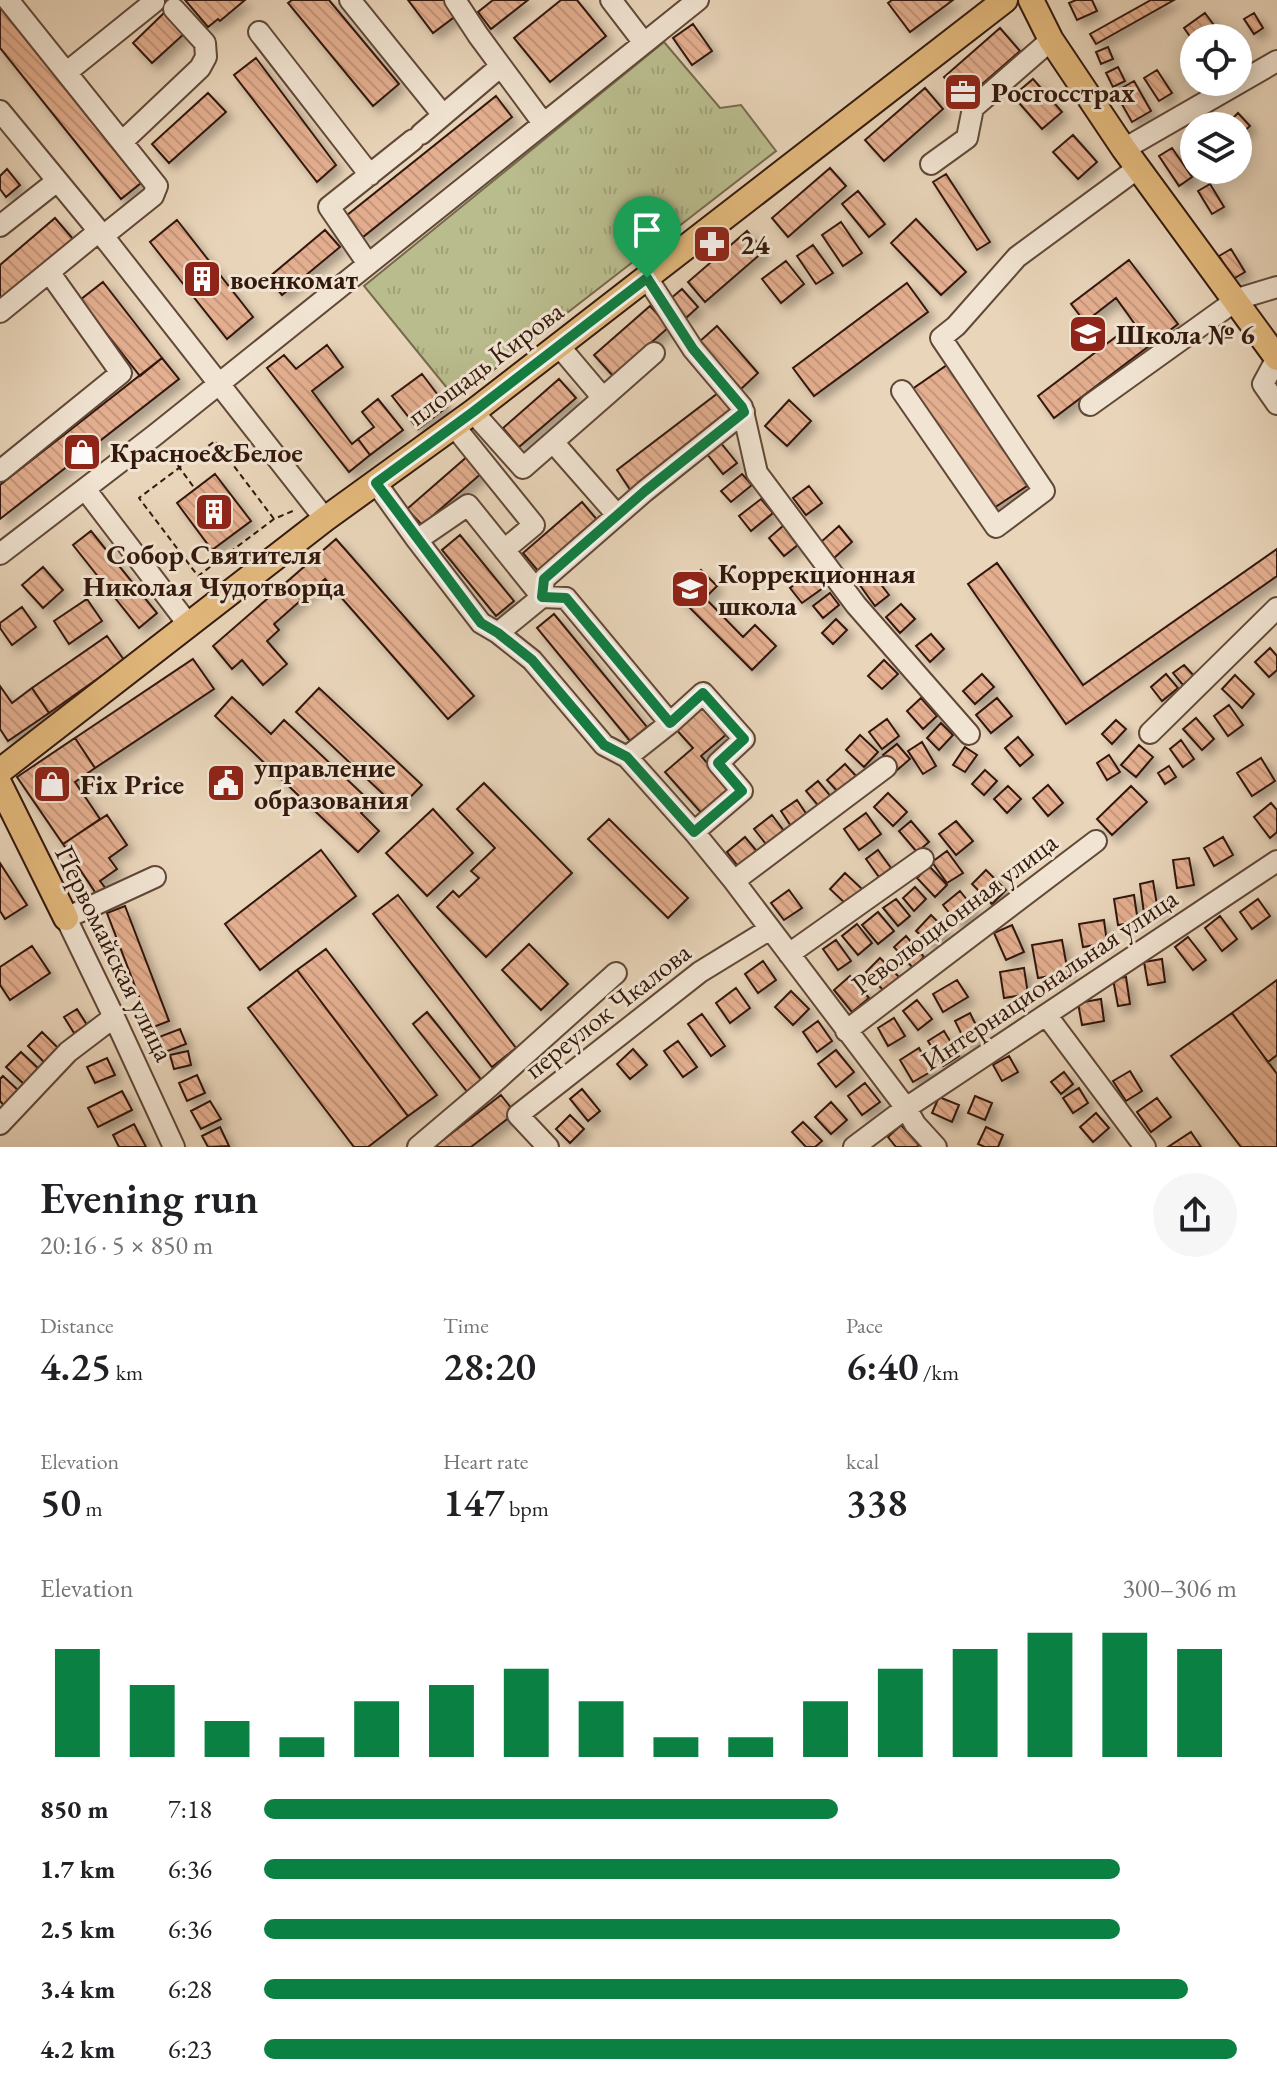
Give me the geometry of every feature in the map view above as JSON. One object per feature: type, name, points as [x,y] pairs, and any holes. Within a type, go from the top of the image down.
[{"type":"main road","name":"площадь Кирова","points":[[0,771],[325,519],[464,419],[1005,0]]},
{"type":"main road","points":[[1031,0],[1051,40],[1131,158],[1277,358]]},
{"type":"main road","name":"Первомайская улица","points":[[0,785],[66,918]]},
{"type":"street","points":[[0,312],[153,196],[157,186],[8,0]]},
{"type":"street","points":[[350,0],[443,115]]},
{"type":"street","points":[[611,0],[644,43]]},
{"type":"street","points":[[0,554],[155,435],[698,0]]},
{"type":"street","points":[[457,1],[478,35],[543,123]]},
{"type":"street","points":[[67,72],[154,2]]},
{"type":"street","points":[[122,142],[200,68],[206,57],[205,43],[174,9]]},
{"type":"street","points":[[259,32],[370,175]]},
{"type":"street","points":[[931,164],[967,138],[973,108],[1051,40]]},
{"type":"street","points":[[902,391],[996,527],[1044,491],[941,338],[956,326],[1017,257],[1131,158],[1277,61]]},
{"type":"street","points":[[368,264],[329,207],[501,66]]},
{"type":"street","points":[[0,111],[325,519]]},
{"type":"street","points":[[0,226],[57,181]]},
{"type":"street","points":[[0,471],[121,373],[49,272]]},
{"type":"street","points":[[647,278],[693,349],[742,407],[757,473],[856,605],[969,734]]},
{"type":"street","points":[[1090,405],[1234,300],[1277,287]]},
{"type":"street","points":[[559,346],[603,398]]},
{"type":"street","points":[[464,419],[523,468],[654,353]]},
{"type":"street","points":[[1277,358],[1263,384],[1277,404]]},
{"type":"street","points":[[542,597],[544,579],[744,412]]},
{"type":"street","points":[[464,419],[534,525],[504,550]]},
{"type":"street","points":[[553,442],[617,515]]},
{"type":"street","name":"Революционная улица","points":[[376,483],[481,623],[532,660],[604,745],[627,757],[694,832],[906,1108],[915,1124],[936,1147]]},
{"type":"street","points":[[85,489],[188,624]]},
{"type":"street","points":[[417,540],[468,505],[542,597]]},
{"type":"street","points":[[498,633],[542,597],[566,598],[670,723]]},
{"type":"street","points":[[1150,733],[1277,608]]},
{"type":"street","points":[[627,757],[703,693],[744,739],[718,763],[742,791],[694,832]]},
{"type":"street","points":[[734,881],[886,767]]},
{"type":"street","name":"Революционная улица","points":[[846,1031],[1096,841]]},
{"type":"street","points":[[789,954],[923,859]]},
{"type":"street","name":"Интернациональная улица","points":[[854,1147],[906,1108],[1277,861]]},
{"type":"street","points":[[66,918],[155,877]]},
{"type":"street","name":"Первомайская улица","points":[[66,918],[174,1147]]},
{"type":"street","name":"переулок Чкалова","points":[[548,1147],[518,1115],[700,972],[770,929]]},
{"type":"street","points":[[418,1147],[616,973]]},
{"type":"street","points":[[1047,1016],[1145,1147]]},
{"type":"street","points":[[0,1124],[68,1052],[114,1017]]},
{"type":"path","points":[[155,435],[195,489]]},
{"type":"path","points":[[274,519],[215,441],[139,498],[198,576],[274,519],[300,509]]},
{"type":"green space","points":[[664,42],[720,108],[741,105],[776,151],[456,399],[364,286]]},
{"type":"building","points":[[185,0],[245,0],[208,27]]},
{"type":"building","points":[[292,0],[329,0],[399,84],[373,106],[288,3]]},
{"type":"building","points":[[408,0],[445,0],[457,15],[433,33]]},
{"type":"building","points":[[493,0],[528,0],[491,29],[478,12]]},
{"type":"building","points":[[561,0],[577,0],[606,36],[550,82],[514,38]]},
{"type":"building","points":[[892,0],[953,0],[910,32],[888,3]]},
{"type":"building","points":[[1092,0],[1097,11],[1077,20],[1069,3]]},
{"type":"building","points":[[1151,0],[1174,0],[1096,44],[1090,34]]},
{"type":"building","points":[[0,7],[141,183],[121,199],[0,48]]},
{"type":"building","points":[[165,12],[185,33],[152,63],[133,43]]},
{"type":"building","points":[[1205,13],[1213,24],[1190,24]]},
{"type":"building","points":[[1254,13],[1263,28],[1254,34],[1252,24],[1247,24],[1244,19]]},
{"type":"building","points":[[693,24],[712,51],[692,65],[673,38]]},
{"type":"building","points":[[1000,28],[1020,51],[964,100],[944,77]]},
{"type":"building","points":[[1108,47],[1113,59],[1101,64],[1096,52]]},
{"type":"building","points":[[256,58],[336,165],[317,182],[234,75]]},
{"type":"building","points":[[1118,67],[1125,81],[1113,87],[1106,73]]},
{"type":"building","points":[[1157,70],[1172,93],[1159,101],[1144,78]]},
{"type":"building","points":[[1033,79],[1062,112],[1042,129],[1013,96]]},
{"type":"building","points":[[1134,81],[1151,111],[1132,122],[1115,92]]},
{"type":"building","points":[[925,88],[943,109],[884,161],[865,140]]},
{"type":"building","points":[[208,93],[226,112],[169,163],[152,144]]},
{"type":"building","points":[[496,96],[512,117],[363,237],[346,216]]},
{"type":"building","points":[[1073,135],[1097,162],[1078,179],[1053,152]]},
{"type":"building","points":[[1172,148],[1180,160],[1182,184],[1179,186],[1159,156]]},
{"type":"building","points":[[830,168],[846,186],[788,237],[772,218]]},
{"type":"building","points":[[7,169],[20,185],[6,197],[0,189],[0,176]]},
{"type":"building","points":[[946,174],[990,242],[977,250],[933,182]]},
{"type":"building","points":[[1210,184],[1224,207],[1212,214],[1198,191]]},
{"type":"building","points":[[858,191],[885,224],[869,237],[842,204]]},
{"type":"building","points":[[55,218],[73,239],[0,301],[0,265]]},
{"type":"building","points":[[916,219],[966,272],[941,295],[891,243]]},
{"type":"building","name":"военкомат","points":[[177,220],[253,317],[227,339],[150,242]]},
{"type":"building","points":[[841,222],[862,253],[843,266],[822,235]]},
{"type":"building","points":[[325,230],[340,247],[282,295],[268,278]]},
{"type":"building","points":[[747,231],[764,251],[705,302],[688,282]]},
{"type":"building","points":[[813,245],[833,273],[816,284],[797,256]]},
{"type":"building","points":[[1231,249],[1245,272],[1233,279],[1219,256]]},
{"type":"building","points":[[1129,260],[1178,324],[1054,418],[1038,396],[1134,323],[1116,298],[1085,322],[1071,304]]},
{"type":"building","points":[[786,261],[804,284],[781,303],[762,279]]},
{"type":"building","points":[[103,282],[162,358],[140,376],[80,300]]},
{"type":"building","points":[[907,283],[928,312],[814,396],[793,368]]},
{"type":"building","points":[[682,289],[698,307],[686,318],[670,299]]},
{"type":"building","points":[[650,306],[669,327],[613,376],[594,355]]},
{"type":"building","points":[[717,326],[758,373],[741,389],[699,342]]},
{"type":"building","points":[[327,345],[343,367],[312,391],[352,444],[358,439],[370,455],[349,472],[267,368],[284,355],[296,369]]},
{"type":"building","points":[[162,358],[179,379],[0,519],[0,485]]},
{"type":"building","points":[[947,365],[1030,484],[991,510],[908,392]]},
{"type":"building","points":[[422,374],[447,407],[418,429],[392,396]]},
{"type":"building","points":[[559,379],[576,398],[519,447],[503,428]]},
{"type":"building","points":[[722,390],[737,410],[631,491],[617,470]]},
{"type":"building","points":[[378,399],[403,430],[370,455],[358,439],[374,427],[362,412]]},
{"type":"building","points":[[789,400],[811,421],[787,446],[765,426]]},
{"type":"building","points":[[721,443],[737,463],[723,474],[707,454]]},
{"type":"building","points":[[469,455],[483,472],[422,525],[407,509]]},
{"type":"building","name":"Собор Святителя Николая Чудотворца","points":[[215,474],[251,521],[212,550],[177,503]]},
{"type":"building","points":[[742,474],[752,485],[731,502],[721,491]]},
{"type":"building","points":[[809,486],[822,503],[806,515],[793,498]]},
{"type":"building","points":[[761,499],[773,513],[751,531],[739,516]]},
{"type":"building","points":[[582,502],[598,521],[539,572],[523,553]]},
{"type":"building","points":[[784,525],[799,544],[784,556],[769,538]]},
{"type":"building","points":[[839,526],[852,542],[834,558],[821,542]]},
{"type":"building","points":[[91,531],[157,613],[139,628],[73,545]]},
{"type":"building","points":[[460,535],[514,601],[496,616],[442,550]]},
{"type":"building","points":[[336,539],[474,696],[448,719],[325,579],[274,624],[279,630],[267,641],[287,664],[263,685],[242,660],[232,669],[213,646]]},
{"type":"building","points":[[1277,549],[1277,576],[1066,724],[968,584],[997,563],[1083,685]]},
{"type":"building","points":[[43,567],[63,590],[43,608],[22,585]]},
{"type":"building","points":[[701,570],[717,586],[705,598],[743,637],[755,625],[776,646],[752,670],[676,594]]},
{"type":"building","points":[[811,572],[823,588],[802,603],[790,588]]},
{"type":"building","points":[[873,574],[889,595],[875,606],[859,584]]},
{"type":"building","points":[[830,593],[839,605],[823,618],[813,606]]},
{"type":"building","points":[[87,599],[102,621],[69,644],[54,621]]},
{"type":"building","points":[[901,604],[915,619],[900,633],[886,617]]},
{"type":"building","points":[[22,607],[36,627],[12,645],[0,623]]},
{"type":"building","points":[[554,614],[647,727],[630,741],[537,628]]},
{"type":"building","points":[[836,619],[847,630],[833,644],[822,633]]},
{"type":"building","points":[[931,634],[944,649],[930,662],[916,646]]},
{"type":"building","points":[[107,636],[124,660],[49,713],[32,688]]},
{"type":"building","points":[[1270,648],[1277,656],[1277,670],[1269,677],[1255,662]]},
{"type":"building","points":[[193,659],[214,689],[95,768],[75,738]]},
{"type":"building","points":[[884,660],[898,674],[882,689],[868,676]]},
{"type":"building","points":[[1184,665],[1194,676],[1183,685],[1173,673]]},
{"type":"building","points":[[982,674],[994,687],[975,704],[963,691]]},
{"type":"building","points":[[1166,674],[1178,688],[1162,701],[1151,687]]},
{"type":"building","points":[[1235,675],[1254,694],[1242,708],[1222,689]]},
{"type":"building","points":[[0,686],[12,703],[32,688],[49,713],[8,741],[0,729]]},
{"type":"building","points":[[319,688],[422,785],[399,809],[296,712]]},
{"type":"building","points":[[232,697],[271,734],[284,720],[371,802],[361,813],[379,831],[358,852],[215,716]]},
{"type":"building","points":[[921,698],[937,716],[923,729],[907,711]]},
{"type":"building","points":[[997,698],[1012,716],[991,733],[976,715]]},
{"type":"building","points":[[701,703],[728,733],[701,756],[733,793],[705,817],[665,772],[693,748],[674,727]]},
{"type":"building","points":[[1229,705],[1243,725],[1228,736],[1214,716]]},
{"type":"building","points":[[1196,718],[1214,739],[1202,750],[1183,729]]},
{"type":"building","points":[[887,719],[899,736],[882,749],[869,732]]},
{"type":"building","points":[[1116,720],[1126,729],[1112,744],[1102,734]]},
{"type":"building","points":[[941,723],[953,735],[939,750],[927,738]]},
{"type":"building","points":[[860,735],[878,752],[864,767],[846,750]]},
{"type":"building","points":[[1018,737],[1033,755],[1020,766],[1005,748]]},
{"type":"building","points":[[75,738],[95,768],[75,782],[100,819],[63,844],[17,777]]},
{"type":"building","points":[[1181,740],[1194,759],[1183,767],[1170,749]]},
{"type":"building","points":[[922,742],[936,766],[923,774],[908,751]]},
{"type":"building","points":[[897,744],[910,759],[896,771],[883,755]]},
{"type":"building","points":[[1139,745],[1153,757],[1136,777],[1121,765]]},
{"type":"building","points":[[965,747],[977,755],[965,772],[953,765]]},
{"type":"building","points":[[1109,755],[1120,772],[1107,780],[1097,763]]},
{"type":"building","points":[[1261,758],[1275,781],[1252,796],[1237,773]]},
{"type":"building","points":[[845,764],[856,776],[838,792],[827,780]]},
{"type":"building","points":[[1169,766],[1176,777],[1165,784],[1158,773]]},
{"type":"building","points":[[985,770],[997,781],[984,795],[972,784]]},
{"type":"building","points":[[818,781],[833,799],[821,809],[806,791]]},
{"type":"building","points":[[484,783],[572,873],[486,957],[437,907],[453,891],[459,897],[479,878],[471,871],[495,848],[457,809]]},
{"type":"building","points":[[1048,785],[1063,803],[1048,816],[1033,798]]},
{"type":"building","points":[[1008,786],[1021,799],[1007,813],[994,799]]},
{"type":"building","points":[[1131,786],[1147,802],[1112,835],[1097,819]]},
{"type":"building","points":[[888,793],[907,812],[893,826],[874,807]]},
{"type":"building","points":[[797,800],[807,815],[791,826],[781,811]]},
{"type":"building","points":[[1271,803],[1277,810],[1277,832],[1270,838],[1254,817]]},
{"type":"building","points":[[433,809],[473,853],[427,896],[386,853]]},
{"type":"building","points":[[866,813],[881,834],[859,850],[844,829]]},
{"type":"building","points":[[107,815],[127,845],[109,858],[117,869],[100,881],[106,889],[97,895],[63,844]]},
{"type":"building","points":[[772,815],[784,831],[766,844],[754,829]]},
{"type":"building","points":[[609,819],[688,898],[668,918],[588,839]]},
{"type":"building","points":[[911,821],[929,842],[917,852],[899,831]]},
{"type":"building","points":[[956,821],[973,841],[956,855],[939,834]]},
{"type":"building","points":[[745,837],[760,855],[741,870],[727,852]]},
{"type":"building","points":[[1223,837],[1233,855],[1214,866],[1204,848]]},
{"type":"building","points":[[321,850],[356,896],[260,970],[225,924]]},
{"type":"building","points":[[878,850],[891,868],[879,877],[866,859]]},
{"type":"building","points":[[947,851],[963,873],[947,883],[932,862]]},
{"type":"building","points":[[1189,858],[1194,885],[1177,888],[1173,860]]},
{"type":"building","points":[[0,863],[27,905],[5,919],[0,911]]},
{"type":"building","points":[[929,866],[947,885],[935,897],[917,878]]},
{"type":"building","points":[[986,870],[1006,890],[992,904],[972,884]]},
{"type":"building","points":[[845,873],[863,890],[847,905],[830,889]]},
{"type":"building","points":[[1153,881],[1158,911],[1144,913],[1140,884]]},
{"type":"building","points":[[915,887],[926,899],[914,911],[903,898]]},
{"type":"building","points":[[789,890],[802,908],[784,920],[771,903]]},
{"type":"building","points":[[960,891],[975,910],[958,924],[943,905]]},
{"type":"building","points":[[398,895],[516,1048],[492,1067],[373,914]]},
{"type":"building","points":[[1134,895],[1138,922],[1118,925],[1114,899]]},
{"type":"building","points":[[896,899],[910,916],[898,926],[883,908]]},
{"type":"building","points":[[1258,899],[1270,916],[1252,929],[1240,912]]},
{"type":"building","points":[[125,906],[169,1021],[151,1028],[107,913]]},
{"type":"building","points":[[878,912],[894,931],[878,944],[862,925]]},
{"type":"building","points":[[931,915],[946,930],[931,945],[916,931]]},
{"type":"building","points":[[1220,916],[1237,939],[1222,951],[1205,928]]},
{"type":"building","points":[[1104,920],[1107,943],[1083,947],[1079,924]]},
{"type":"building","points":[[857,924],[872,943],[858,955],[842,936]]},
{"type":"building","points":[[1012,925],[1024,952],[1006,960],[994,933]]},
{"type":"building","points":[[906,936],[924,957],[913,968],[894,947]]},
{"type":"building","points":[[1188,937],[1206,960],[1193,970],[1175,947]]},
{"type":"building","points":[[836,940],[851,961],[838,970],[823,949]]},
{"type":"building","points":[[1062,940],[1068,973],[1038,978],[1032,945]]},
{"type":"building","points":[[529,944],[568,984],[541,1010],[502,970]]},
{"type":"building","points":[[32,946],[50,973],[10,1000],[0,985],[0,967]]},
{"type":"building","points":[[326,949],[437,1095],[408,1116],[297,970]]},
{"type":"building","points":[[880,958],[900,978],[885,992],[866,972]]},
{"type":"building","points":[[1162,959],[1165,982],[1148,985],[1144,962]]},
{"type":"building","points":[[763,961],[776,980],[758,993],[745,974]]},
{"type":"building","points":[[1024,968],[1028,994],[1004,998],[1000,972]]},
{"type":"building","points":[[297,970],[408,1116],[368,1147],[354,1147],[248,1008]]},
{"type":"building","points":[[850,976],[869,998],[852,1012],[834,990]]},
{"type":"building","points":[[1126,977],[1130,1004],[1118,1006],[1113,979]]},
{"type":"building","points":[[957,980],[968,997],[943,1012],[933,994]]},
{"type":"building","points":[[1277,980],[1277,1055],[1268,1062],[1232,1013]]},
{"type":"building","points":[[736,988],[750,1008],[730,1023],[716,1003]]},
{"type":"building","points":[[791,991],[809,1009],[793,1025],[775,1007]]},
{"type":"building","points":[[1101,999],[1104,1021],[1082,1025],[1078,1003]]},
{"type":"building","points":[[917,1000],[932,1019],[918,1030],[903,1011]]},
{"type":"building","points":[[77,1009],[87,1025],[74,1033],[64,1017]]},
{"type":"building","points":[[427,1012],[484,1083],[469,1094],[413,1024]]},
{"type":"building","points":[[970,1013],[981,1035],[966,1043],[955,1021]]},
{"type":"building","points":[[1232,1013],[1277,1074],[1277,1147],[1241,1147],[1171,1056]]},
{"type":"building","points":[[702,1014],[725,1046],[711,1056],[688,1024]]},
{"type":"building","points":[[894,1018],[905,1036],[888,1046],[878,1028]]},
{"type":"building","points":[[818,1021],[832,1041],[817,1052],[803,1032]]},
{"type":"building","points":[[180,1029],[186,1044],[165,1052],[159,1037]]},
{"type":"building","points":[[944,1031],[959,1056],[943,1066],[928,1041]]},
{"type":"building","points":[[42,1032],[61,1051],[47,1065],[28,1046]]},
{"type":"building","points":[[678,1041],[697,1067],[683,1077],[664,1051]]},
{"type":"building","points":[[919,1048],[932,1071],[913,1082],[900,1060]]},
{"type":"building","points":[[633,1049],[647,1065],[630,1079],[617,1064]]},
{"type":"building","points":[[836,1050],[854,1072],[836,1087],[818,1064]]},
{"type":"building","points":[[188,1051],[191,1065],[174,1069],[170,1055]]},
{"type":"building","points":[[21,1052],[40,1070],[25,1085],[6,1067]]},
{"type":"building","points":[[1009,1056],[1018,1072],[1002,1081],[993,1065]]},
{"type":"building","points":[[107,1058],[115,1075],[95,1083],[87,1067]]},
{"type":"building","points":[[1130,1071],[1142,1091],[1126,1101],[1113,1081]]},
{"type":"building","points":[[1064,1072],[1073,1084],[1061,1094],[1051,1082]]},
{"type":"building","points":[[197,1075],[205,1093],[187,1101],[179,1083]]},
{"type":"building","points":[[3,1076],[22,1094],[7,1109],[0,1101],[0,1079]]},
{"type":"building","points":[[865,1083],[880,1102],[862,1115],[848,1096]]},
{"type":"building","points":[[1079,1088],[1088,1103],[1073,1113],[1063,1098]]},
{"type":"building","points":[[582,1089],[600,1111],[588,1121],[570,1099]]},
{"type":"building","points":[[122,1091],[132,1110],[98,1127],[88,1108]]},
{"type":"building","points":[[501,1095],[515,1113],[471,1147],[434,1147]]},
{"type":"building","points":[[975,1096],[992,1103],[985,1120],[968,1113]]},
{"type":"building","points":[[939,1097],[959,1105],[952,1122],[932,1113]]},
{"type":"building","points":[[1157,1098],[1171,1117],[1151,1132],[1137,1112]]},
{"type":"building","points":[[210,1101],[221,1119],[201,1129],[191,1111]]},
{"type":"building","points":[[831,1102],[847,1120],[831,1134],[815,1117]]},
{"type":"building","points":[[1096,1113],[1109,1128],[1093,1142],[1080,1127]]},
{"type":"building","points":[[570,1115],[584,1129],[570,1143],[556,1129]]},
{"type":"building","points":[[803,1122],[822,1141],[815,1147],[806,1147],[792,1132]]},
{"type":"building","points":[[134,1124],[146,1147],[119,1147],[113,1135]]},
{"type":"building","points":[[901,1125],[919,1145],[917,1147],[896,1147],[888,1137]]},
{"type":"building","points":[[220,1127],[229,1146],[208,1147],[202,1136]]},
{"type":"building","points":[[986,1127],[1003,1135],[998,1147],[978,1144]]},
{"type":"building","points":[[1191,1132],[1201,1147],[1168,1147]]},
{"type":"place","name":"Росгосстрах","points":[[963,92]]},
{"type":"place","name":"24","points":[[712,244]]},
{"type":"place","name":"военкомат","points":[[202,279]]},
{"type":"place","name":"Школа № 6","points":[[1088,334]]},
{"type":"place","name":"Красное&Белое","points":[[82,452]]},
{"type":"place","name":"Собор Святителя Николая Чудотворца","points":[[214,512]]},
{"type":"place","name":"Коррекционная школа","points":[[690,589]]},
{"type":"place","name":"управление образования","points":[[226,783]]},
{"type":"place","name":"Fix Price","points":[[52,784]]},
{"type":"route","points":[[647,278],[693,349],[744,412],[645,491],[544,579],[542,597],[566,598],[670,723],[703,693],[744,739],[718,763],[742,791],[694,832],[627,757],[604,745],[532,660],[481,623],[376,483],[647,278]]}]
